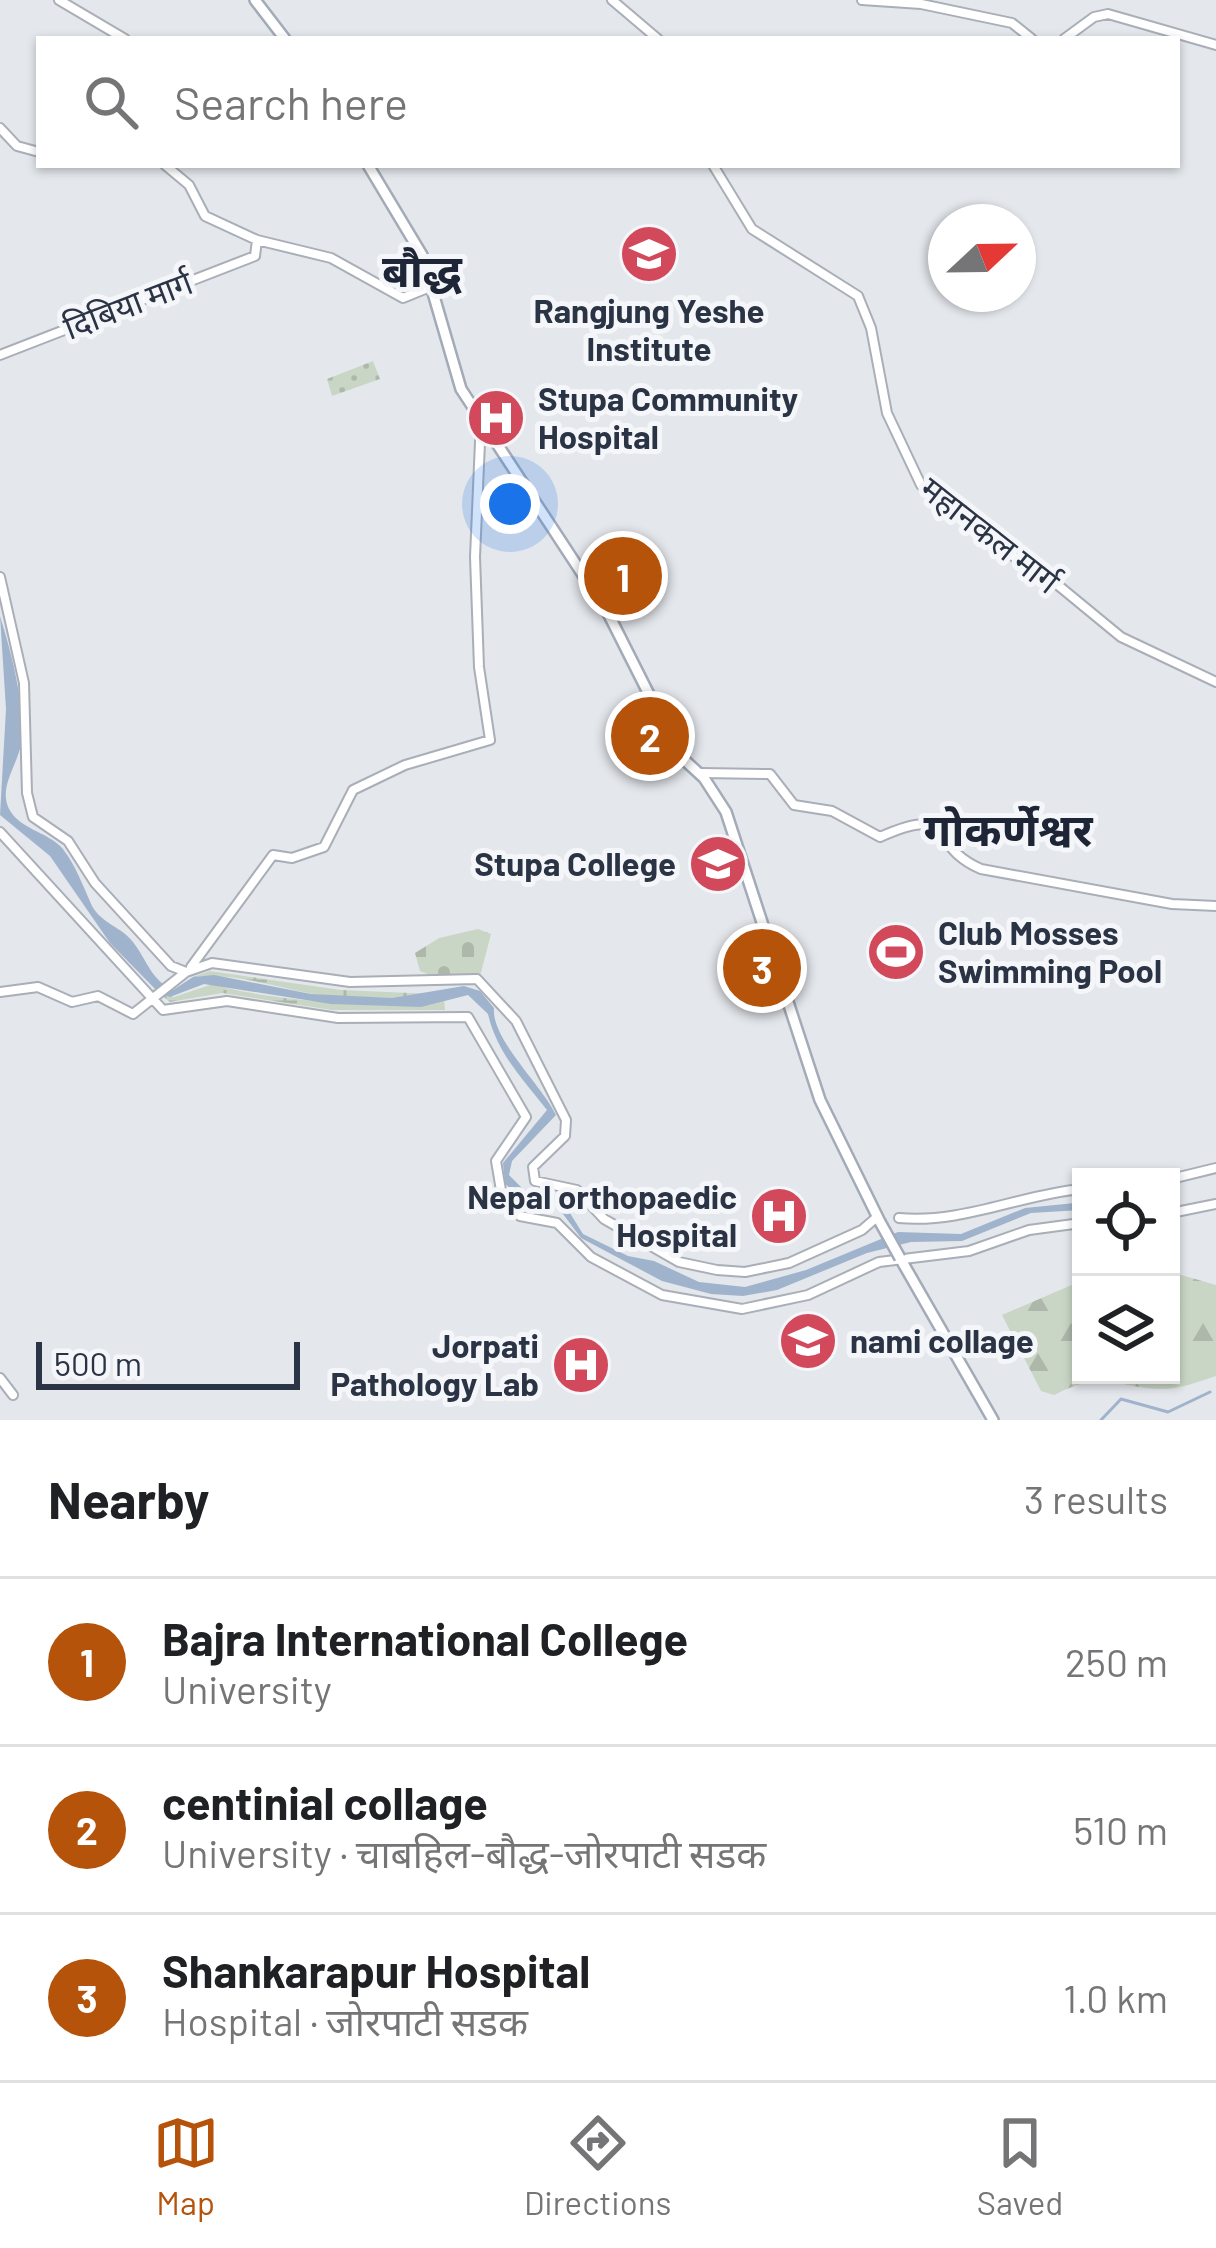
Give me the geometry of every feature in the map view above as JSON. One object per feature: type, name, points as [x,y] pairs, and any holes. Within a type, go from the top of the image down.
[{"type":"main road","points":[[59,0],[120,36]]},
{"type":"main road","points":[[255,0],[283,36]]},
{"type":"main road","points":[[612,0],[654,36]]},
{"type":"main road","points":[[862,0],[922,4],[1012,23],[1028,36]]},
{"type":"main road","points":[[1068,36],[1094,17],[1108,14],[1216,45]]},
{"type":"main road","points":[[0,128],[16,146],[36,151]]},
{"type":"main road","points":[[169,168],[189,185],[205,216],[257,240],[331,258],[403,298],[430,287]]},
{"type":"main road","points":[[370,168],[426,269],[454,372],[608,613],[680,756],[701,775],[737,839],[820,1100],[879,1219],[993,1420]]},
{"type":"main road","name":"महानकल मार्ग","points":[[714,168],[752,229],[858,296],[871,328],[887,412],[921,485],[1042,572],[1120,637],[1216,682]]},
{"type":"main road","name":"दिबिया मार्ग","points":[[0,355],[255,256],[257,240]]},
{"type":"main road","points":[[0,992],[38,987],[72,1002],[98,996],[133,1014],[154,1002],[188,970],[273,855],[292,858],[324,847],[353,790],[406,764],[490,740],[478,667],[475,457],[481,418]]},
{"type":"main road","points":[[0,577],[24,683],[27,793],[35,820],[68,842],[132,927],[170,966],[188,970],[201,963],[350,982],[415,984],[462,977],[481,981],[513,1018],[565,1115],[565,1136],[533,1167],[535,1181],[577,1190],[604,1219],[679,1262],[732,1271],[770,1268],[879,1219]]},
{"type":"main road","points":[[701,775],[770,774],[794,805],[836,813],[880,837],[912,822],[932,825],[944,833],[954,855],[981,869],[1172,904],[1216,906]]},
{"type":"main road","points":[[0,832],[35,864],[154,1002],[169,1011],[227,1001],[338,1018],[468,1017],[526,1120],[496,1161],[504,1201],[525,1219],[557,1223],[591,1257],[670,1296],[750,1309],[808,1295],[903,1252],[920,1258]]},
{"type":"main road","points":[[1180,1177],[1216,1168]]},
{"type":"main road","points":[[899,1218],[931,1221],[1034,1194],[1072,1190]]},
{"type":"main road","points":[[1180,1211],[1216,1204]]},
{"type":"main road","points":[[879,1262],[920,1258],[1072,1225]]},
{"type":"main road","points":[[0,1378],[13,1395]]},
{"type":"green space","points":[[373,361],[380,379],[332,396],[327,379]]},
{"type":"green space","points":[[478,929],[491,934],[480,976],[437,978],[420,971],[415,953],[439,938]]},
{"type":"green space","points":[[210,971],[341,990],[433,994],[334,996],[236,978],[193,977]]},
{"type":"green space","points":[[213,984],[330,1002],[398,1004],[444,998],[445,1010],[332,1010],[222,993],[170,1002],[159,993],[174,997]]},
{"type":"green space","points":[[1180,1275],[1216,1285],[1216,1376],[1165,1389],[1121,1384],[1180,1384]]},
{"type":"green space","points":[[1072,1285],[1072,1384],[1080,1384],[1054,1395],[1041,1391],[1002,1315]]},
{"type":"water","points":[[0,616],[22,728],[6,789],[7,804],[17,819],[63,849],[96,912],[129,937],[159,981],[173,990],[193,977],[214,975],[311,994],[392,998],[464,986],[480,991],[494,1008],[500,1034],[556,1115],[512,1161],[509,1175],[523,1189],[560,1197],[583,1234],[628,1256],[654,1261],[699,1282],[745,1287],[806,1270],[898,1232],[961,1234],[1025,1208],[1072,1203],[1072,1211],[1031,1213],[962,1241],[911,1242],[867,1253],[777,1290],[743,1296],[711,1294],[662,1281],[581,1238],[554,1202],[520,1196],[505,1184],[503,1163],[547,1110],[504,1053],[488,1014],[468,995],[421,1007],[331,1004],[204,984],[170,997],[159,993],[110,943],[50,856],[0,815],[6,709]]},
{"type":"waterway","points":[[1101,1420],[1121,1399],[1168,1412],[1210,1392]]},
{"type":"place","name":"Rangjung Yeshe Institute","points":[[649,254]]},
{"type":"place","name":"Stupa Community Hospital","points":[[496,418]]},
{"type":"place","name":"Bajra International College","points":[[623,576]]},
{"type":"place","name":"centinial collage","points":[[650,736]]},
{"type":"place","name":"Stupa College","points":[[718,864]]},
{"type":"place","name":"Club Mosses Swimming Pool","points":[[896,952]]},
{"type":"place","name":"Shankarapur Hospital","points":[[762,968]]},
{"type":"place","name":"Nepal orthopaedic Hospital","points":[[779,1216]]},
{"type":"place","name":"nami collage","points":[[808,1341]]},
{"type":"place","name":"Jorpati Pathology Lab","points":[[581,1365]]},
{"type":"district","name":"बौद्ध","points":[[422,271]]},
{"type":"district","name":"गोकर्णेश्वर","points":[[1008,830]]}]
